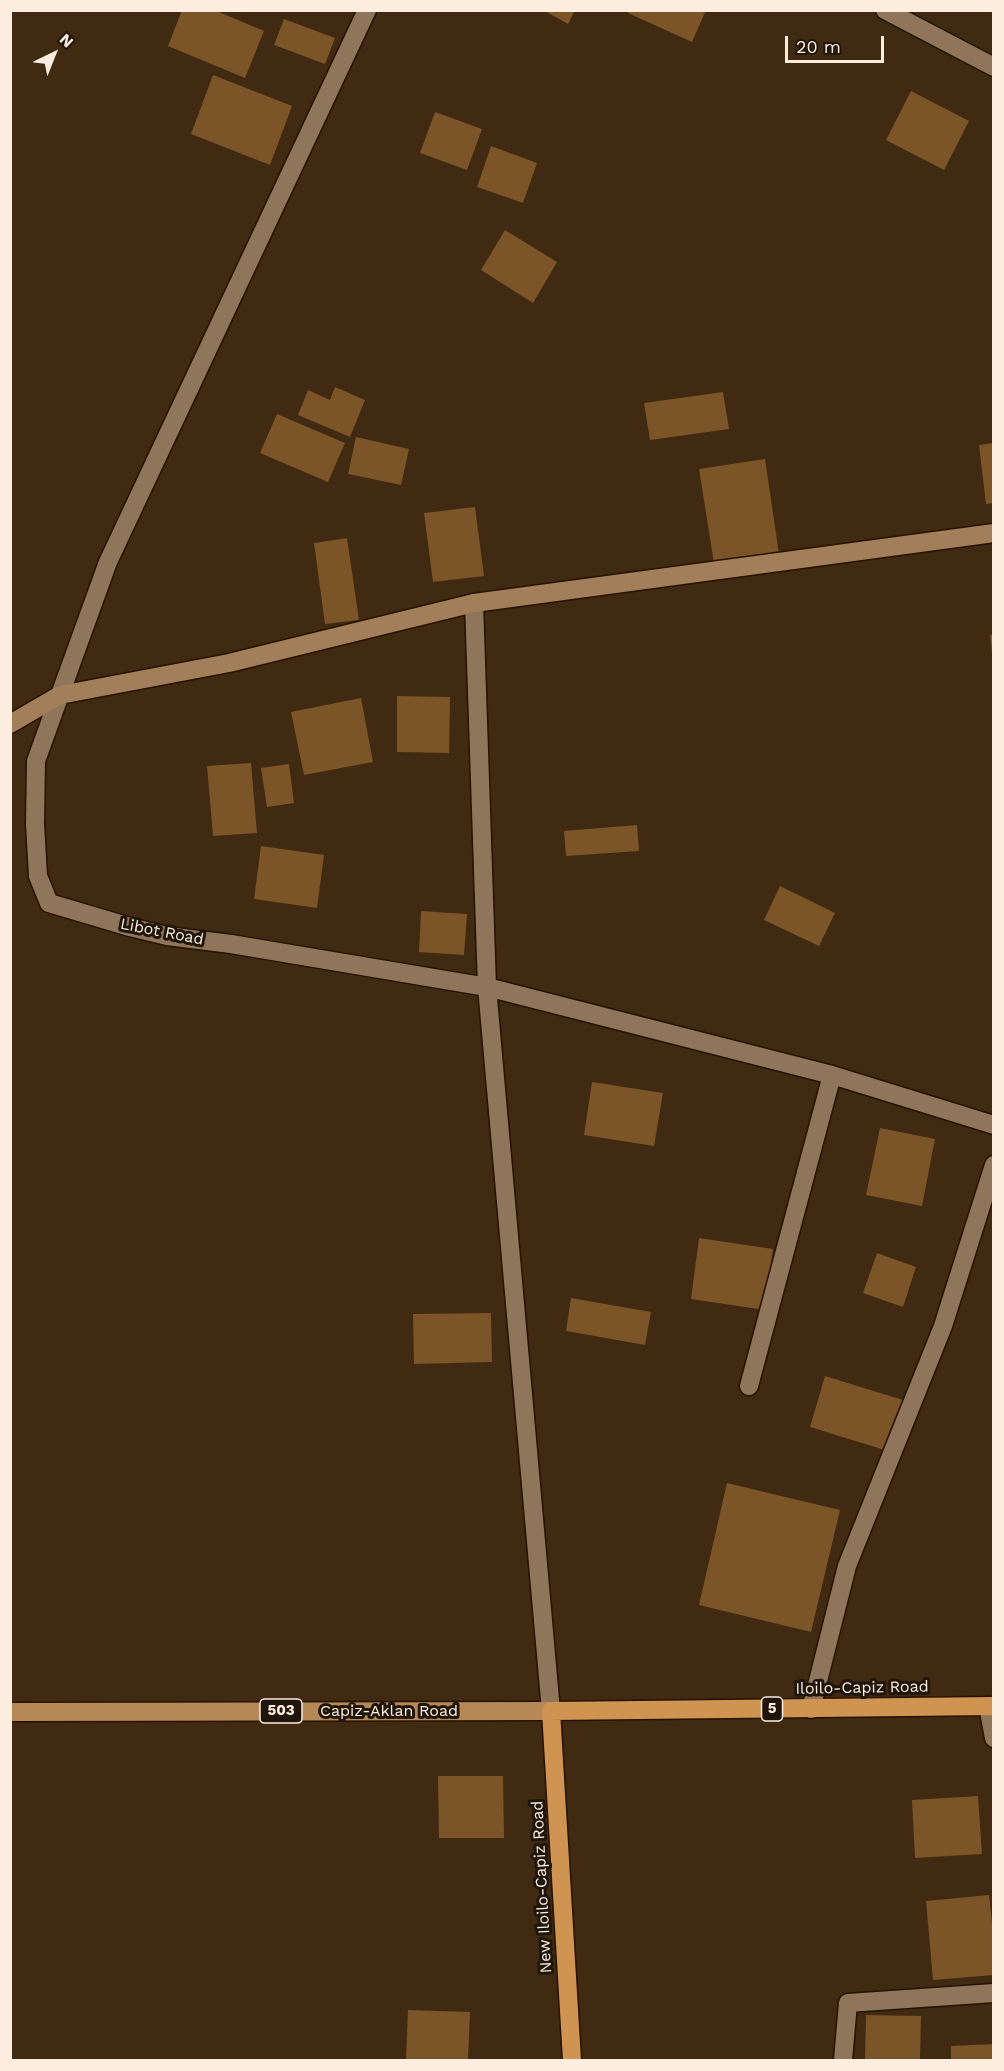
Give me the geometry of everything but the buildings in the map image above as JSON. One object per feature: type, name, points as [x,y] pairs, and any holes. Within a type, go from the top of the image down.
[{"type":"highway","name":"Iloilo-Capiz Road","points":[[551,1711],[991,1706]]},
{"type":"highway","name":"New Iloilo-Capiz Road","points":[[551,1711],[572,2061]]},
{"type":"main road","name":"Capiz-Aklan Road","points":[[10,1712],[551,1711]]},
{"type":"street","points":[[60,695],[108,562],[367,10]]},
{"type":"street","points":[[885,10],[993,66]]},
{"type":"street","points":[[10,724],[60,695],[229,663],[474,603],[993,533]]},
{"type":"street","points":[[474,603],[488,987],[551,1711]]},
{"type":"street","name":"Libot Road","points":[[60,695],[36,762],[35,824],[38,876],[49,903],[167,936],[231,944],[488,987]]},
{"type":"street","points":[[488,987],[832,1075],[993,1125]]},
{"type":"street","points":[[749,1386],[832,1075]]},
{"type":"street","points":[[811,1709],[847,1566],[943,1326],[993,1165]]},
{"type":"street","points":[[991,1706],[993,1738]]},
{"type":"street","points":[[843,2061],[848,2003],[993,1993]]}]
